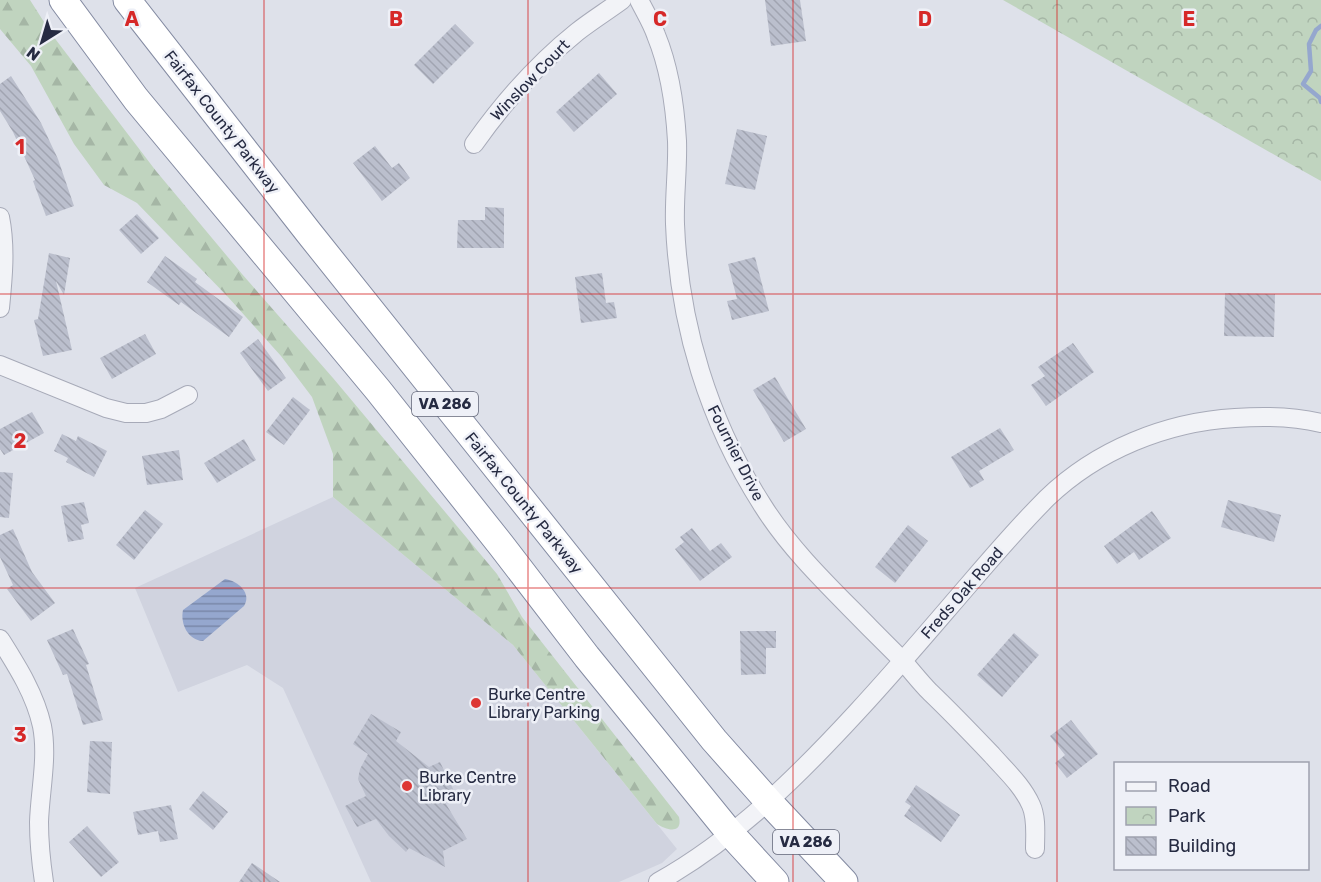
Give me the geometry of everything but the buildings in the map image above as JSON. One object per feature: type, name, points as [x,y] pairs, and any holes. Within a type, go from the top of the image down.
[{"type":"highway","name":"VA 286","points":[[63,0],[136,99],[378,390],[586,657],[730,833],[775,882]]},
{"type":"highway","name":"Fairfax County Parkway","points":[[127,0],[309,233],[714,740],[844,882]]},
{"type":"street","name":"Winslow Court","points":[[474,144],[516,89],[545,60],[577,32],[622,0]]},
{"type":"street","name":"Fournier Drive","points":[[639,0],[656,35],[673,97],[677,142],[675,225],[682,297],[698,365],[724,436],[745,478],[779,528],[919,681],[1020,785],[1032,806],[1035,817],[1035,849]]},
{"type":"street","points":[[0,217],[4,273],[0,308]]},
{"type":"street","points":[[0,364],[106,408],[126,413],[146,413],[161,409],[188,395]]},
{"type":"street","name":"Freds Oak Road","points":[[657,882],[690,862],[769,802],[850,720],[1048,497],[1077,474],[1137,440],[1163,430],[1196,422],[1265,416],[1298,418],[1321,423]]},
{"type":"street","points":[[1,641],[27,685],[42,725],[44,755],[39,850],[44,882]]},
{"type":"shaded area","points":[[333,497],[513,645],[677,849],[662,863],[619,882],[371,882],[283,688],[247,665],[178,692],[135,588]]},
{"type":"green space","points":[[0,0],[30,0],[53,36],[156,171],[497,574],[522,617],[679,817],[679,827],[673,830],[657,824],[513,645],[333,497],[333,454],[312,397],[281,356],[228,297],[137,203],[104,185],[74,144],[31,66],[0,29]]},
{"type":"green space","points":[[1003,0],[1321,0],[1321,181],[1287,162]]},
{"type":"water","points":[[225,579],[235,582],[245,592],[244,606],[203,641],[193,638],[184,626],[183,610]]},
{"type":"waterway","points":[[1321,26],[1316,30],[1309,44],[1311,71],[1303,84],[1320,98],[1321,102]]},
{"type":"place","name":"Burke Centre Library Parking","points":[[476,703]]},
{"type":"place","name":"Burke Centre Library","points":[[407,786]]}]
